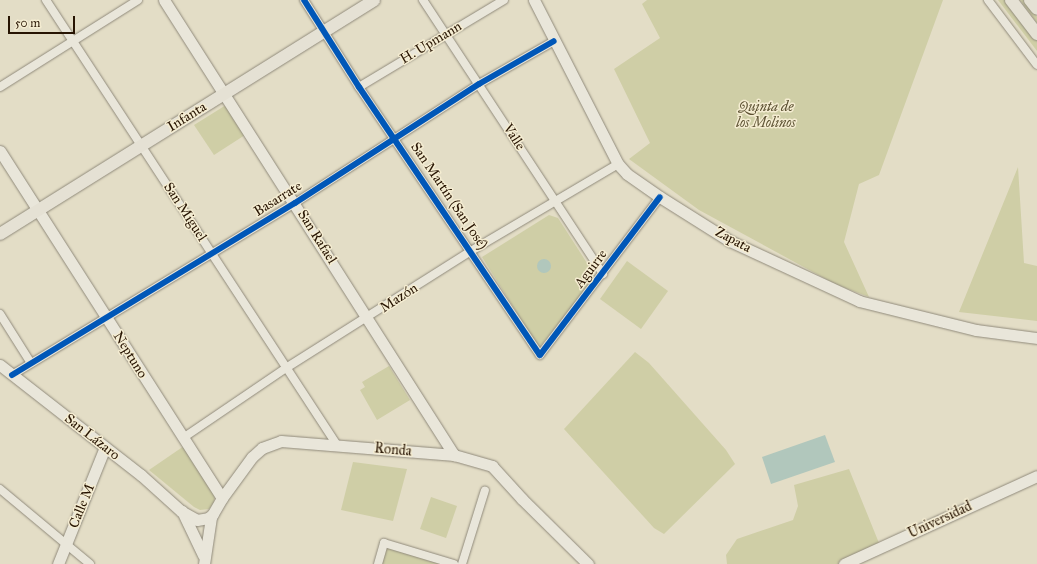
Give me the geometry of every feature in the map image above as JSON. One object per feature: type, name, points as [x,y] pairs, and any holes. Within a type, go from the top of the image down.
[{"type":"main road","name":"San Rafael","points":[[164,0],[296,203],[366,318],[454,455]]},
{"type":"main road","name":"Infanta","points":[[0,234],[374,0]]},
{"type":"main road","name":"Zapata","points":[[534,0],[618,164],[627,174],[660,197],[730,241],[859,301],[976,330],[1037,338]]},
{"type":"main road","points":[[1011,0],[1037,34]]},
{"type":"main road","points":[[1030,0],[1037,9]]},
{"type":"main road","name":"Neptuno","points":[[0,151],[222,498]]},
{"type":"main road","name":"San Lázaro","points":[[0,365],[105,447],[181,511],[197,520],[208,518],[213,514]]},
{"type":"main road","name":"Ronda","points":[[204,562],[207,535],[213,514],[222,498],[252,457],[269,444],[281,441],[454,455],[492,466],[522,499],[588,564]]},
{"type":"main road","name":"Calle M","points":[[58,564],[105,447]]},
{"type":"main road","name":"Universidad","points":[[844,564],[1037,476]]},
{"type":"main road","name":"San Lázaro","points":[[181,511],[198,540],[204,562]]},
{"type":"street","name":"San Miguel","points":[[46,0],[337,445]]},
{"type":"street","points":[[0,88],[138,0]]},
{"type":"street","name":"San Martín (San José)","points":[[304,0],[359,87],[472,251],[540,355]]},
{"type":"street","name":"Valle","points":[[423,0],[557,201],[603,274]]},
{"type":"street","name":"H. Upmann","points":[[359,87],[504,0]]},
{"type":"street","points":[[988,0],[1037,65]]},
{"type":"street","name":"Basarrate","points":[[12,375],[296,203],[479,84],[554,40]]},
{"type":"street","name":"Mazón","points":[[183,438],[286,368],[472,251],[618,164]]},
{"type":"street","name":"Aguirre","points":[[540,355],[660,197]]},
{"type":"street","points":[[0,314],[31,363]]},
{"type":"street","points":[[0,489],[90,564]]},
{"type":"street","points":[[462,564],[485,490]]},
{"type":"street","points":[[378,564],[384,543],[454,564]]},
{"type":"green space","name":"Quinta de los Molinos","points":[[647,0],[943,0],[879,175],[859,184],[844,242],[869,297],[835,284],[699,210],[629,159],[650,143],[614,69],[660,38],[642,4]]},
{"type":"green space","points":[[998,0],[1008,0],[1037,38],[1037,51]]},
{"type":"green space","points":[[1020,0],[1024,0],[1037,17],[1037,23]]},
{"type":"green space","points":[[226,105],[245,135],[214,155],[194,125]]},
{"type":"green space","points":[[1018,167],[1024,263],[1037,266],[1037,321],[959,312]]},
{"type":"green space","points":[[549,215],[558,218],[596,277],[539,348],[482,257]]},
{"type":"green space","points":[[627,261],[668,291],[641,329],[600,299]]},
{"type":"green space","points":[[635,352],[649,363],[726,450],[735,464],[664,534],[654,528],[564,429]]},
{"type":"green space","points":[[389,366],[410,400],[377,420],[360,390],[365,387],[362,382]]},
{"type":"green space","points":[[184,446],[215,494],[214,503],[209,509],[200,510],[194,507],[149,470]]},
{"type":"green space","points":[[353,462],[407,469],[393,521],[341,510]]},
{"type":"green space","points":[[849,469],[881,548],[844,564],[727,564],[726,555],[737,539],[793,520],[798,506],[794,485]]},
{"type":"green space","points":[[431,497],[457,506],[446,538],[420,529]]},
{"type":"green space","points":[[384,543],[454,564],[378,564]]},
{"type":"shaded area","points":[[544,259],[549,261],[551,266],[549,271],[544,273],[539,271],[537,266],[539,261]]},
{"type":"shaded area","points":[[825,435],[835,462],[771,484],[762,457]]},
{"type":"cycle path","points":[[304,0],[359,87],[540,355],[660,197]]},
{"type":"cycle path","points":[[12,375],[295,203],[479,84],[554,41]]}]
